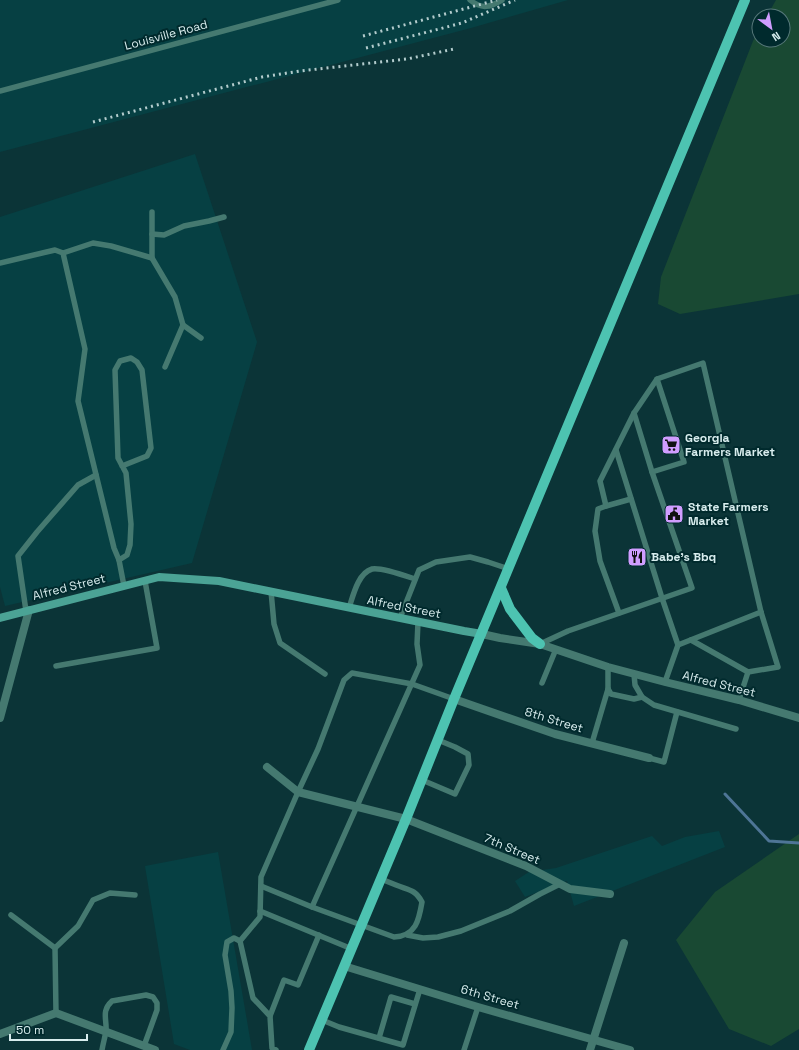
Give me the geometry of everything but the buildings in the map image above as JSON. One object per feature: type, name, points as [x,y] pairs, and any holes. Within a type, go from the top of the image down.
[{"type":"main road","points":[[309,1050],[745,0]]},
{"type":"main road","name":"Alfred Street","points":[[0,618],[159,577],[219,581],[271,591],[287,596],[482,634]]},
{"type":"main road","points":[[501,588],[510,609],[532,638],[540,644]]},
{"type":"street","points":[[0,718],[28,610]]},
{"type":"street","name":"Alfred Street","points":[[482,634],[540,644],[608,667],[739,700],[799,718]]},
{"type":"street","name":"8th Street","points":[[454,699],[507,714],[554,734],[649,758]]},
{"type":"street","points":[[267,767],[298,792]]},
{"type":"street","name":"7th Street","points":[[298,792],[406,819],[526,866],[570,889],[610,894]]},
{"type":"street","points":[[590,1050],[624,943]]},
{"type":"street","name":"6th Street","points":[[344,966],[478,1007],[593,1039],[612,1047],[630,1050]]},
{"type":"street","points":[[0,1034],[56,1013],[155,1050]]},
{"type":"lane","name":"Louisville Road","points":[[0,91],[338,0]]},
{"type":"lane","points":[[470,0],[477,6],[491,6],[502,0]]},
{"type":"lane","points":[[152,212],[152,258],[176,297],[182,325],[165,367]]},
{"type":"lane","points":[[152,234],[164,235],[184,226],[224,217]]},
{"type":"lane","points":[[0,263],[55,250],[63,253],[93,243],[111,246],[152,258]]},
{"type":"lane","points":[[63,253],[85,349],[78,401],[114,548],[119,560],[124,586]]},
{"type":"lane","points":[[182,325],[201,338]]},
{"type":"lane","points":[[119,560],[126,555],[130,545],[130,524],[126,473],[122,466],[118,458],[115,370],[120,361],[131,358],[137,362],[142,370],[151,448],[147,456],[122,466]]},
{"type":"lane","points":[[606,506],[600,481],[634,413],[656,379],[703,363],[761,612],[778,667],[748,672],[691,640]]},
{"type":"lane","points":[[652,472],[684,462],[656,379]]},
{"type":"lane","points":[[540,644],[568,631],[692,588],[652,472],[634,413]]},
{"type":"lane","points":[[616,450],[678,645],[665,682]]},
{"type":"lane","points":[[28,610],[18,556],[78,485],[96,475]]},
{"type":"lane","points":[[618,613],[600,561],[595,531],[598,509],[631,499]]},
{"type":"lane","points":[[400,618],[418,570],[436,562],[470,558],[509,569]]},
{"type":"lane","points":[[349,608],[355,590],[363,574],[373,569],[391,571],[415,579]]},
{"type":"lane","points":[[56,666],[157,648],[145,580]]},
{"type":"lane","points":[[271,591],[274,624],[280,644],[325,674]]},
{"type":"lane","points":[[678,645],[761,612]]},
{"type":"lane","points":[[312,907],[420,665],[417,644],[418,622]]},
{"type":"lane","points":[[542,683],[556,649]]},
{"type":"lane","points":[[592,743],[608,689],[608,667]]},
{"type":"lane","points":[[739,700],[748,672]]},
{"type":"lane","points":[[240,941],[260,917],[261,877],[318,749],[344,680],[352,674],[412,684],[454,699]]},
{"type":"lane","points":[[634,674],[635,685],[642,697],[654,705],[736,729]]},
{"type":"lane","points":[[608,689],[611,694],[620,697],[634,699],[642,697]]},
{"type":"lane","points":[[649,758],[664,762],[677,712]]},
{"type":"lane","points":[[422,780],[455,794],[469,765],[468,754],[438,740]]},
{"type":"lane","points":[[381,879],[397,886],[412,890],[419,896],[422,902],[419,918],[414,928],[407,935]]},
{"type":"lane","points":[[261,886],[312,907],[394,937],[407,935],[423,938],[438,937],[460,931],[510,911],[560,884]]},
{"type":"lane","points":[[56,1013],[55,948],[78,926],[93,900],[110,893],[135,895]]},
{"type":"lane","points":[[260,911],[352,949]]},
{"type":"lane","points":[[11,915],[55,948]]},
{"type":"lane","points":[[276,1050],[272,1048],[270,1016],[284,980],[298,985],[319,935]]},
{"type":"lane","points":[[223,1050],[230,1032],[232,1008],[231,991],[225,955],[227,942],[234,938],[240,941]]},
{"type":"lane","points":[[240,941],[253,998],[270,1016]]},
{"type":"lane","points":[[322,1020],[339,1027],[403,1045],[420,989]]},
{"type":"lane","points":[[102,1050],[106,1032],[105,1010],[108,1005],[112,1001],[146,994],[153,997],[157,1003],[157,1010],[144,1046]]},
{"type":"lane","points":[[379,1038],[391,997],[415,1004]]},
{"type":"lane","points":[[464,1050],[478,1007]]},
{"type":"shaded area","points":[[0,0],[568,0],[471,28],[0,152]]},
{"type":"shaded area","points":[[195,154],[257,342],[192,563],[5,606],[0,587],[0,217]]},
{"type":"shaded area","points":[[719,831],[725,847],[574,906],[567,881],[525,897],[515,881],[529,872],[556,868],[652,836],[662,846],[685,837]]},
{"type":"shaded area","points":[[218,852],[252,1050],[190,1050],[174,1044],[145,866]]},
{"type":"green space","points":[[776,0],[799,0],[799,294],[680,314],[658,304],[661,277],[751,46],[751,48],[791,48],[791,8],[772,8]]},
{"type":"green space","points":[[799,834],[799,1029],[771,1046],[729,1029],[676,940],[715,892]]},
{"type":"waterway","points":[[725,794],[769,841],[799,843]]},
{"type":"railway","points":[[363,36],[497,0]]},
{"type":"railway","points":[[366,48],[462,23],[515,0]]},
{"type":"railway","points":[[93,122],[262,77],[300,71],[407,59],[454,49]]},
{"type":"place","name":"Georgia Farmers Market","points":[[671,445]]},
{"type":"place","name":"State Farmers Market","points":[[674,514]]},
{"type":"place","name":"Babe's Bbq","points":[[637,557]]}]
